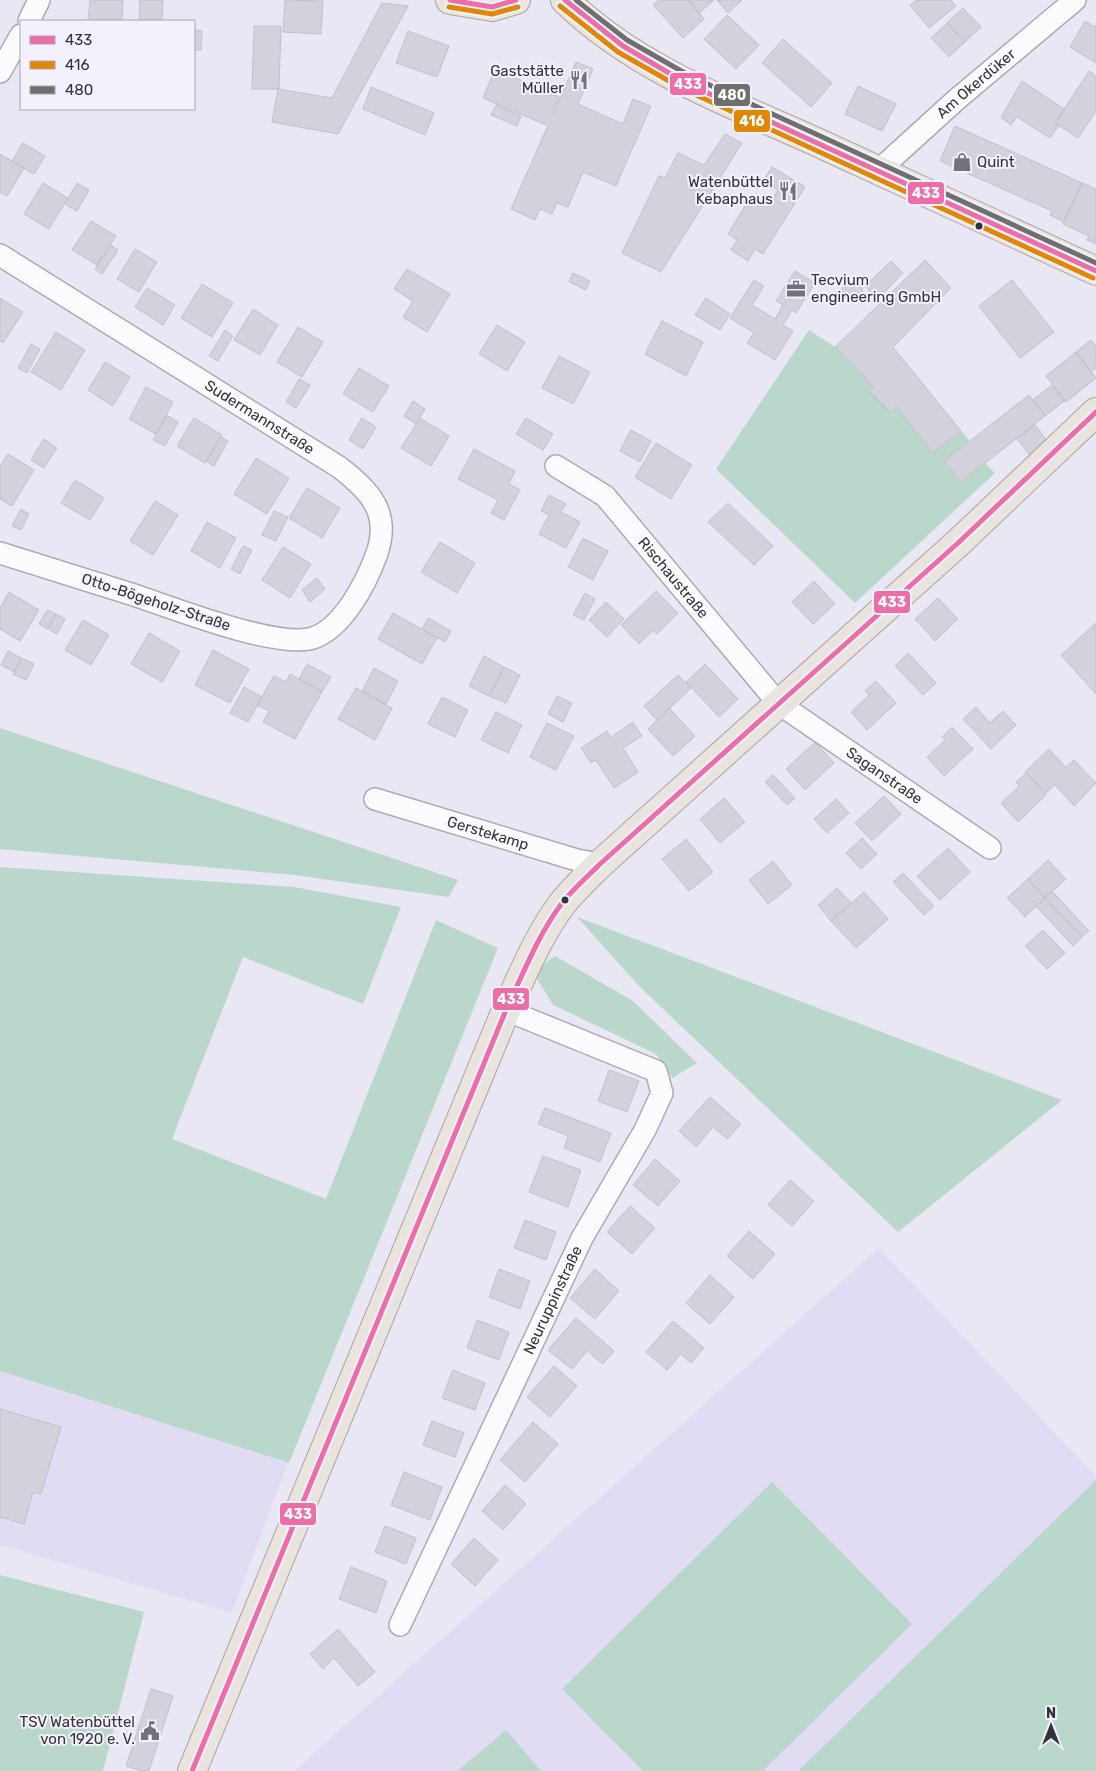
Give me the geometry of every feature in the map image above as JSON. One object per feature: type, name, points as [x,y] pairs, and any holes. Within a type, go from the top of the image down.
[{"type":"main road","points":[[450,0],[492,7],[516,0]]},
{"type":"main road","points":[[565,0],[592,24],[644,62],[691,87],[879,170],[1096,271]]},
{"type":"main road","points":[[192,1771],[506,1010],[534,951],[553,917],[564,902],[600,864],[958,543],[1096,412]]},
{"type":"street","points":[[29,20],[38,0]]},
{"type":"street","name":"Am Okerdüker","points":[[879,170],[956,100],[1075,0]]},
{"type":"street","points":[[0,72],[20,37]]},
{"type":"street","name":"Sudermannstraße","points":[[0,255],[339,467],[363,486],[378,506],[381,543],[367,581],[350,606],[337,622],[314,638]]},
{"type":"street","name":"Rischaustraße","points":[[556,466],[605,496],[778,703]]},
{"type":"street","name":"Otto-Bögeholz-Straße","points":[[0,553],[221,624],[278,639],[314,638]]},
{"type":"street","name":"Saganstraße","points":[[778,703],[990,848]]},
{"type":"street","name":"Gerstekamp","points":[[376,799],[577,860],[600,864]]},
{"type":"street","name":"Neuruppinstraße","points":[[400,1625],[582,1238],[645,1130],[662,1093],[656,1071],[506,1010]]},
{"type":"shaded area","points":[[879,1248],[1096,1476],[1096,1771],[294,1771]]},
{"type":"shaded area","points":[[0,1371],[288,1463],[232,1613],[0,1545]]},
{"type":"green space","points":[[809,330],[835,347],[874,387],[869,391],[891,413],[896,407],[933,453],[961,431],[970,441],[944,461],[961,482],[985,463],[995,473],[855,603],[716,469]]},
{"type":"green space","points":[[0,728],[458,880],[449,897],[295,875],[0,849]]},
{"type":"green space","points":[[0,867],[294,887],[401,907],[363,1004],[243,957],[172,1139],[326,1199],[436,920],[498,948],[289,1463],[0,1371]]},
{"type":"green space","points":[[577,917],[1062,1100],[898,1232],[640,987]]},
{"type":"green space","points":[[555,956],[633,1001],[697,1063],[672,1078],[656,1054],[553,1005],[536,977],[542,965]]},
{"type":"green space","points":[[1096,1480],[1096,1771],[798,1771]]},
{"type":"green space","points":[[772,1482],[912,1624],[763,1771],[643,1771],[562,1689]]},
{"type":"green space","points":[[0,1575],[144,1612],[103,1771],[0,1771]]},
{"type":"green space","points":[[506,1730],[541,1771],[457,1771],[462,1767]]},
{"type":"building","points":[[90,0],[123,0],[122,20],[88,20]]},
{"type":"building","points":[[140,0],[163,0],[162,20],[139,20]]},
{"type":"building","points":[[285,0],[323,1],[321,34],[283,32]]},
{"type":"building","points":[[659,0],[688,0],[704,19],[683,38],[653,5]]},
{"type":"building","points":[[688,0],[714,0],[699,13]]},
{"type":"building","points":[[717,0],[742,0],[728,13]]},
{"type":"building","points":[[917,0],[951,0],[956,6],[929,28],[910,5]]},
{"type":"building","points":[[382,3],[408,6],[338,134],[272,122],[278,89],[332,98]]},
{"type":"building","points":[[963,8],[981,27],[965,42],[947,23]]},
{"type":"building","points":[[727,15],[759,45],[736,69],[704,39]]},
{"type":"building","points":[[1085,21],[1095,27],[1096,25],[1096,63],[1070,47]]},
{"type":"building","points":[[947,23],[965,42],[949,57],[931,38]]},
{"type":"building","points":[[254,26],[281,26],[279,89],[252,89]]},
{"type":"building","points":[[195,30],[202,31],[201,50],[195,50]]},
{"type":"building","points":[[408,31],[449,46],[437,77],[396,63]]},
{"type":"building","points":[[783,39],[832,83],[811,107],[762,63]]},
{"type":"building","points":[[576,62],[593,69],[578,104],[623,124],[633,99],[651,106],[616,186],[583,172],[568,207],[557,203],[552,214],[540,209],[535,220],[511,209]]},
{"type":"building","points":[[495,69],[559,97],[546,125],[483,98]]},
{"type":"building","points":[[1089,71],[1096,76],[1096,111],[1078,138],[1055,123]]},
{"type":"building","points":[[1022,81],[1064,109],[1055,123],[1059,125],[1050,138],[1017,117],[1011,125],[1001,117]]},
{"type":"building","points":[[858,86],[896,104],[882,131],[845,114]]},
{"type":"building","points":[[371,87],[434,113],[425,135],[363,109]]},
{"type":"building","points":[[496,105],[521,116],[517,126],[491,115]]},
{"type":"building","points":[[955,126],[1082,183],[1064,222],[1050,215],[1052,211],[940,161]]},
{"type":"building","points":[[725,134],[742,143],[661,272],[622,253],[659,176],[665,178],[678,153],[704,165]]},
{"type":"building","points":[[23,143],[45,156],[34,174],[12,161]]},
{"type":"building","points":[[0,154],[24,168],[7,196],[0,192]]},
{"type":"building","points":[[772,167],[805,187],[763,254],[755,249],[748,261],[731,250],[737,240],[728,234],[750,198],[767,208],[778,190],[763,181]]},
{"type":"building","points":[[43,183],[68,198],[49,229],[24,214]]},
{"type":"building","points":[[77,183],[89,190],[77,211],[65,204]]},
{"type":"building","points":[[1082,183],[1096,189],[1096,244],[1087,240],[1089,236],[1063,224]]},
{"type":"building","points":[[91,221],[116,236],[97,265],[72,250]]},
{"type":"building","points":[[110,245],[118,250],[102,274],[95,269]]},
{"type":"building","points":[[135,249],[157,262],[139,292],[117,279]]},
{"type":"building","points":[[925,260],[951,288],[893,347],[961,431],[933,453],[896,407],[891,413],[869,391],[874,387],[835,347]]},
{"type":"building","points":[[891,261],[903,273],[878,299],[865,286]]},
{"type":"building","points":[[407,269],[450,294],[427,332],[403,317],[413,301],[394,289]]},
{"type":"building","points":[[795,271],[815,283],[796,313],[792,310],[783,325],[793,331],[775,360],[747,343],[754,333],[730,318],[754,280],[764,286],[752,305],[775,319],[783,305],[776,301]]},
{"type":"building","points":[[573,273],[590,281],[586,290],[569,282]]},
{"type":"building","points":[[848,279],[863,289],[855,303],[839,293]]},
{"type":"building","points":[[1012,280],[1054,332],[1020,358],[979,306]]},
{"type":"building","points":[[202,284],[233,303],[212,337],[181,318]]},
{"type":"building","points":[[147,288],[175,305],[163,325],[135,307]]},
{"type":"building","points":[[0,298],[23,312],[3,343],[0,341]]},
{"type":"building","points":[[706,298],[730,314],[720,330],[695,315]]},
{"type":"building","points":[[253,309],[278,325],[260,355],[234,340]]},
{"type":"building","points":[[662,321],[703,342],[686,376],[645,354]]},
{"type":"building","points":[[497,325],[525,342],[507,371],[479,354]]},
{"type":"building","points":[[298,327],[323,342],[302,377],[277,362]]},
{"type":"building","points":[[225,330],[233,336],[218,361],[209,356]]},
{"type":"building","points":[[56,332],[85,350],[61,390],[31,372]]},
{"type":"building","points":[[1091,340],[1096,346],[1096,368],[1091,372],[1076,352]]},
{"type":"building","points":[[31,344],[40,349],[27,373],[18,368]]},
{"type":"building","points":[[1076,352],[1096,378],[1066,402],[1046,376]]},
{"type":"building","points":[[559,356],[590,372],[573,404],[542,388]]},
{"type":"building","points":[[105,362],[130,377],[113,406],[88,390]]},
{"type":"building","points":[[359,368],[389,386],[373,412],[343,394]]},
{"type":"building","points":[[299,379],[310,385],[296,408],[286,402]]},
{"type":"building","points":[[1052,385],[1064,401],[1045,416],[1033,400]]},
{"type":"building","points":[[146,387],[173,402],[156,434],[129,419]]},
{"type":"building","points":[[1029,395],[1045,416],[961,482],[944,461]]},
{"type":"building","points":[[413,401],[425,409],[416,424],[404,416]]},
{"type":"building","points":[[166,415],[178,422],[165,446],[153,440]]},
{"type":"building","points":[[194,418],[222,435],[205,463],[177,446]]},
{"type":"building","points":[[362,418],[376,427],[363,449],[349,440]]},
{"type":"building","points":[[420,418],[449,436],[431,466],[401,448]]},
{"type":"building","points":[[526,418],[553,434],[543,450],[516,434]]},
{"type":"building","points":[[1035,425],[1047,441],[1030,455],[1017,439]]},
{"type":"building","points":[[631,430],[651,441],[640,462],[620,451]]},
{"type":"building","points":[[221,437],[228,441],[214,466],[206,461]]},
{"type":"building","points":[[44,439],[57,448],[44,468],[31,460]]},
{"type":"building","points":[[656,443],[692,465],[671,499],[635,477]]},
{"type":"building","points":[[474,449],[515,471],[509,484],[520,490],[504,520],[491,513],[498,500],[458,479]]},
{"type":"building","points":[[8,454],[34,470],[12,506],[0,499],[0,466]]},
{"type":"building","points":[[256,458],[289,478],[267,514],[234,494]]},
{"type":"building","points":[[75,480],[104,498],[90,520],[61,503]]},
{"type":"building","points":[[307,488],[340,508],[322,538],[289,518]]},
{"type":"building","points":[[549,495],[566,504],[561,512],[580,522],[566,548],[539,534],[549,515],[541,511]]},
{"type":"building","points":[[155,501],[178,515],[153,555],[130,541]]},
{"type":"building","points":[[728,503],[773,546],[754,565],[708,522]]},
{"type":"building","points":[[21,509],[29,514],[21,530],[12,526]]},
{"type":"building","points":[[274,511],[288,517],[276,541],[262,535]]},
{"type":"building","points":[[207,522],[236,538],[220,568],[191,551]]},
{"type":"building","points":[[583,538],[608,551],[593,580],[568,567]]},
{"type":"building","points":[[440,542],[475,563],[457,593],[421,572]]},
{"type":"building","points":[[243,546],[252,550],[240,574],[231,569]]},
{"type":"building","points":[[283,547],[311,564],[290,598],[262,580]]},
{"type":"building","points":[[317,578],[325,589],[310,602],[302,590]]},
{"type":"building","points":[[814,581],[835,604],[813,624],[792,602]]},
{"type":"building","points":[[656,591],[678,613],[657,634],[653,630],[639,644],[621,625]]},
{"type":"building","points":[[9,592],[39,610],[20,641],[0,629],[0,608]]},
{"type":"building","points":[[585,593],[595,599],[584,620],[573,615]]},
{"type":"building","points":[[938,598],[958,619],[935,641],[915,619]]},
{"type":"building","points":[[606,602],[624,619],[607,637],[589,620]]},
{"type":"building","points":[[47,610],[56,614],[48,629],[39,624]]},
{"type":"building","points":[[393,613],[437,638],[422,664],[378,639]]},
{"type":"building","points":[[56,614],[65,619],[57,634],[48,629]]},
{"type":"building","points":[[428,618],[451,631],[445,642],[422,629]]},
{"type":"building","points":[[83,620],[109,635],[91,665],[65,650]]},
{"type":"building","points":[[1096,623],[1096,694],[1061,655]]},
{"type":"building","points":[[149,633],[180,651],[162,682],[131,664]]},
{"type":"building","points":[[213,650],[249,669],[230,703],[195,685]]},
{"type":"building","points":[[8,651],[21,658],[14,672],[1,665]]},
{"type":"building","points":[[908,653],[936,683],[923,695],[895,666]]},
{"type":"building","points":[[484,656],[504,667],[489,696],[469,686]]},
{"type":"building","points":[[21,658],[34,664],[26,680],[13,674]]},
{"type":"building","points":[[307,664],[331,677],[322,692],[299,679]]},
{"type":"building","points":[[705,664],[738,699],[719,717],[686,682]]},
{"type":"building","points":[[504,667],[520,675],[506,703],[489,696]]},
{"type":"building","points":[[374,668],[398,681],[386,704],[362,691]]},
{"type":"building","points":[[290,674],[322,692],[295,739],[263,722],[269,711],[257,705],[274,676],[286,682]]},
{"type":"building","points":[[678,675],[691,688],[657,720],[644,706]]},
{"type":"building","points":[[876,681],[896,703],[867,730],[851,712],[869,695],[865,691]]},
{"type":"building","points":[[244,687],[262,697],[248,722],[230,713]]},
{"type":"building","points":[[356,688],[392,708],[375,740],[338,719]]},
{"type":"building","points":[[557,696],[572,703],[563,722],[548,714]]},
{"type":"building","points":[[442,697],[468,710],[455,737],[428,724]]},
{"type":"building","points":[[976,707],[990,723],[1003,711],[1016,725],[991,749],[963,719]]},
{"type":"building","points":[[669,708],[695,736],[673,756],[648,729]]},
{"type":"building","points":[[496,712],[522,725],[508,753],[481,740]]},
{"type":"building","points":[[633,722],[642,736],[623,748],[638,772],[614,788],[596,760],[591,763],[581,748],[607,731],[611,737]]},
{"type":"building","points":[[547,723],[574,736],[556,770],[530,757]]},
{"type":"building","points":[[952,727],[973,749],[944,776],[927,757],[945,740],[942,737]]},
{"type":"building","points":[[815,742],[834,763],[805,790],[786,769]]},
{"type":"building","points":[[1049,749],[1066,767],[1074,760],[1096,783],[1074,806],[1055,785],[1046,793],[1025,772]]},
{"type":"building","points":[[1026,773],[1046,795],[1018,822],[1001,803],[1019,786],[1016,782]]},
{"type":"building","points":[[773,775],[795,798],[787,805],[765,782]]},
{"type":"building","points":[[884,796],[901,814],[872,841],[855,823]]},
{"type":"building","points":[[724,798],[745,822],[720,843],[700,819]]},
{"type":"building","points":[[836,799],[849,813],[827,833],[814,819]]},
{"type":"building","points":[[862,838],[877,854],[861,869],[846,853]]},
{"type":"building","points":[[686,839],[713,872],[689,891],[662,859]]},
{"type":"building","points":[[948,848],[970,872],[940,900],[917,876]]},
{"type":"building","points":[[1048,860],[1066,879],[1045,898],[1028,879]]},
{"type":"building","points":[[773,861],[792,885],[768,904],[749,880]]},
{"type":"building","points":[[903,873],[934,906],[924,915],[893,882]]},
{"type":"building","points":[[1028,879],[1045,898],[1025,917],[1007,898]]},
{"type":"building","points":[[837,888],[851,903],[831,921],[818,905]]},
{"type":"building","points":[[1052,891],[1089,931],[1082,937],[1045,898]]},
{"type":"building","points":[[864,892],[888,919],[856,948],[831,921]]},
{"type":"building","points":[[1045,898],[1082,937],[1073,946],[1036,906]]},
{"type":"building","points":[[1043,930],[1065,953],[1047,969],[1025,946]]},
{"type":"building","points":[[609,1070],[639,1081],[627,1112],[598,1101]]},
{"type":"building","points":[[710,1097],[741,1124],[727,1139],[713,1127],[696,1147],[679,1131]]},
{"type":"building","points":[[545,1108],[611,1133],[600,1162],[564,1148],[568,1136],[538,1124]]},
{"type":"building","points":[[543,1156],[581,1170],[568,1207],[529,1192]]},
{"type":"building","points":[[655,1159],[680,1181],[658,1206],[633,1185]]},
{"type":"building","points":[[790,1180],[814,1201],[792,1226],[768,1205]]},
{"type":"building","points":[[630,1206],[655,1228],[632,1254],[607,1232]]},
{"type":"building","points":[[525,1220],[556,1232],[546,1260],[514,1248]]},
{"type":"building","points":[[749,1231],[775,1254],[753,1279],[727,1256]]},
{"type":"building","points":[[499,1269],[530,1281],[520,1309],[489,1297]]},
{"type":"building","points":[[595,1269],[619,1291],[595,1319],[570,1298]]},
{"type":"building","points":[[710,1275],[734,1297],[710,1324],[686,1303]]},
{"type":"building","points":[[576,1318],[614,1351],[603,1364],[587,1351],[572,1369],[548,1350]]},
{"type":"building","points":[[477,1320],[509,1332],[499,1360],[467,1348]]},
{"type":"building","points":[[673,1321],[704,1348],[691,1363],[681,1354],[667,1370],[646,1352]]},
{"type":"building","points":[[554,1366],[577,1386],[550,1417],[527,1397]]},
{"type":"building","points":[[453,1370],[485,1383],[475,1410],[442,1398]]},
{"type":"building","points":[[0,1409],[61,1427],[41,1494],[33,1492],[24,1524],[0,1517]]},
{"type":"building","points":[[432,1421],[464,1433],[455,1457],[423,1445]]},
{"type":"building","points":[[533,1422],[558,1444],[525,1482],[500,1460]]},
{"type":"building","points":[[404,1472],[442,1487],[430,1520],[391,1505]]},
{"type":"building","points":[[505,1485],[526,1504],[503,1530],[482,1511]]},
{"type":"building","points":[[385,1526],[416,1538],[406,1564],[375,1552]]},
{"type":"building","points":[[474,1538],[498,1560],[475,1586],[451,1564]]},
{"type":"building","points":[[351,1567],[387,1581],[376,1613],[339,1599]]},
{"type":"building","points":[[338,1629],[375,1672],[358,1686],[334,1658],[323,1669],[310,1654]]},
{"type":"building","name":"TSV Watenbüttel von 1920 e. V.","points":[[151,1689],[173,1696],[149,1771],[142,1771],[126,1766]]},
{"type":"transit line","name":"433","points":[[450,0],[492,7],[516,0]]},
{"type":"transit line","name":"433","points":[[565,0],[623,46],[686,83],[1096,271]]},
{"type":"transit line","name":"480","points":[[576,0],[627,40],[690,76],[1096,263]]},
{"type":"transit line","name":"416","points":[[560,6],[618,52],[683,89],[1093,278]]},
{"type":"transit line","name":"416","points":[[449,7],[492,14],[518,7]]},
{"type":"transit line","name":"433","points":[[192,1771],[506,1010],[531,955],[553,915],[571,893],[600,864],[958,543],[1096,412]]},
{"type":"place","name":"Gaststätte Müller","points":[[579,80]]},
{"type":"place","name":"Quint","points":[[962,162]]},
{"type":"place","name":"Watenbüttel Kebaphaus","points":[[788,191]]},
{"type":"place","name":"Tecvium engineering GmbH","points":[[796,289]]},
{"type":"place","name":"TSV Watenbüttel von 1920 e. V.","points":[[150,1731]]}]
